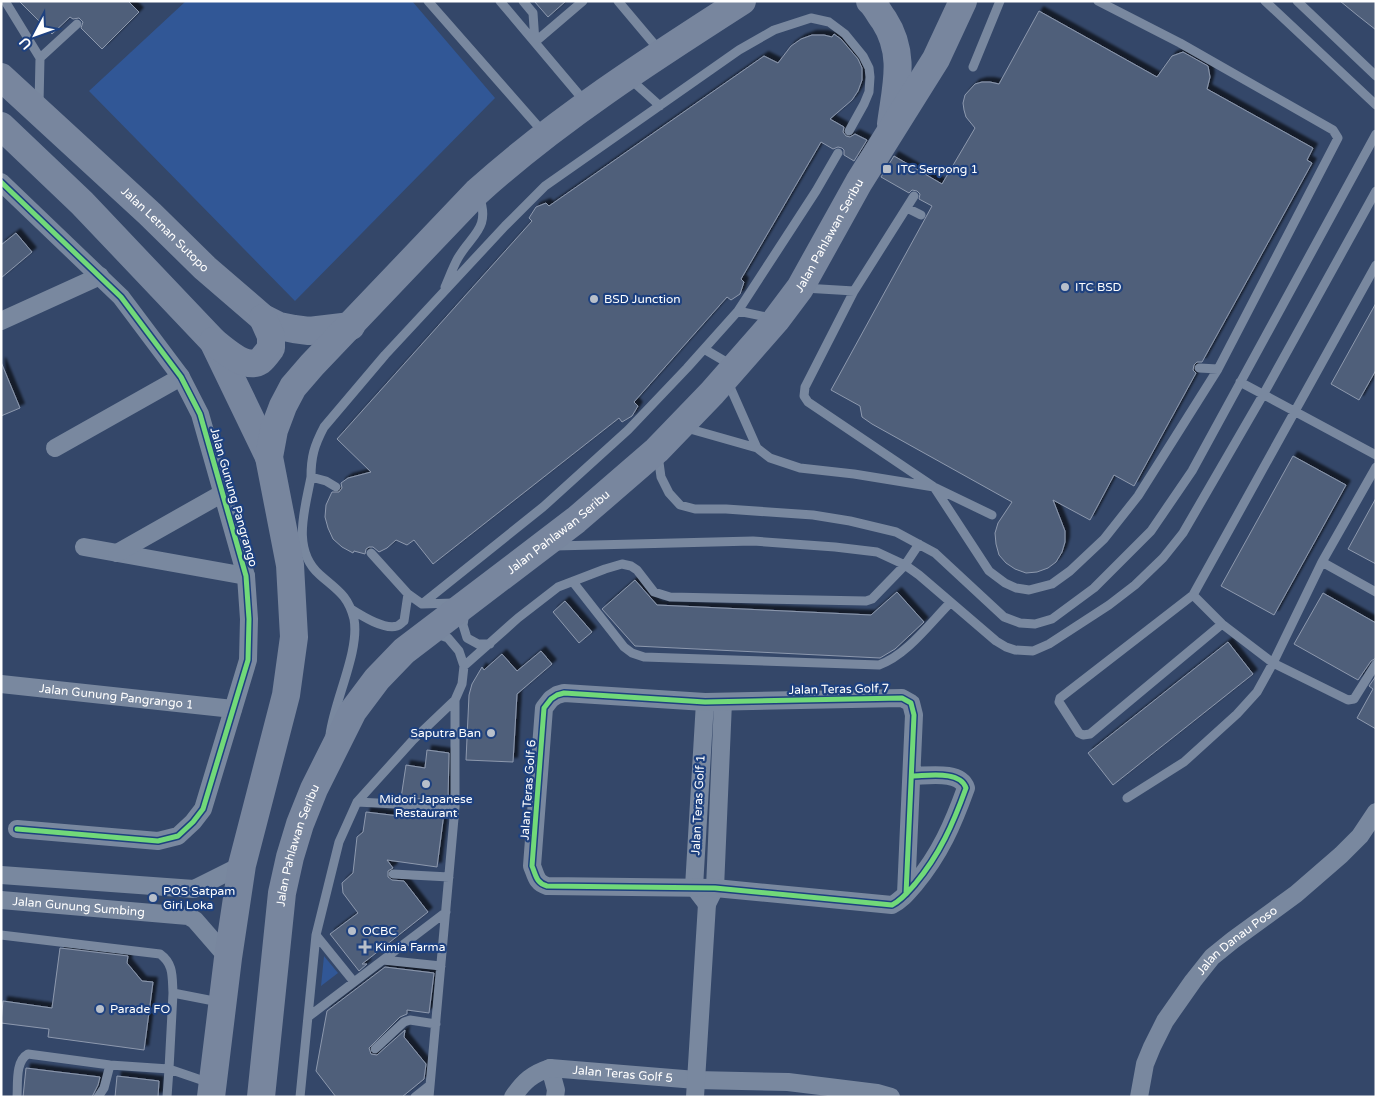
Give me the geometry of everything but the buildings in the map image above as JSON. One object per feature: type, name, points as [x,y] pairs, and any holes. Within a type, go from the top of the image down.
[{"type":"main road","points":[[269,457],[274,430],[293,387],[477,192],[545,135],[662,53],[742,1]]},
{"type":"main road","points":[[870,1],[888,27],[898,56],[898,78],[890,133]]},
{"type":"main road","name":"Jalan Pahlawan Seribu","points":[[261,1097],[282,893],[290,857],[300,824],[353,711],[377,679],[404,651],[576,520],[657,450],[730,373],[776,320],[800,288],[859,182],[936,60],[963,1]]},
{"type":"main road","name":"Jalan Letnan Sutopo","points":[[1,76],[150,214],[205,268],[263,318],[279,326],[294,330],[309,331],[351,326]]},
{"type":"main road","points":[[1,126],[82,203],[214,341],[234,358],[251,363],[259,362],[271,348],[271,336],[263,318]]},
{"type":"main road","points":[[212,1090],[228,958],[242,865],[286,695],[294,637],[290,564],[269,457],[214,341]]},
{"type":"street","name":"Jalan Gunung Pangrango","points":[[1,182],[121,297],[181,377],[200,414],[223,493],[246,576],[249,619],[248,660],[203,809],[178,836],[158,841],[17,829]]},
{"type":"street","points":[[1,322],[100,276]]},
{"type":"street","points":[[54,448],[181,377]]},
{"type":"street","points":[[117,553],[223,493]]},
{"type":"street","points":[[84,547],[246,576]]},
{"type":"street","name":"Jalan Gunung Pangrango 1","points":[[1,684],[233,709]]},
{"type":"street","name":"Jalan Teras Golf 6","points":[[694,887],[547,886],[540,884],[532,866],[544,708],[552,699],[564,693],[704,702]]},
{"type":"street","name":"Jalan Teras Golf 7","points":[[723,702],[902,698],[911,703],[914,710],[906,894]]},
{"type":"street","points":[[704,702],[723,702]]},
{"type":"street","name":"Jalan Teras Golf 1","points":[[694,887],[704,702]]},
{"type":"street","name":"Jalan Teras Golf 1","points":[[695,1088],[707,904],[715,888],[723,702]]},
{"type":"street","points":[[694,887],[892,905],[906,894],[927,869],[954,822],[966,788],[962,781],[953,776],[912,776]]},
{"type":"street","name":"Jalan Danau Poso","points":[[1139,1097],[1145,1064],[1152,1046],[1165,1021],[1192,981],[1212,957],[1226,945],[1296,894],[1341,855],[1360,836],[1376,812]]},
{"type":"street","name":"Jalan Gunung Sumbing","points":[[1,875],[194,889],[242,865]]},
{"type":"street","points":[[694,887],[707,904]]},
{"type":"street","name":"Jalan Gunung Sumbing","points":[[1,900],[188,916],[195,920],[228,958]]},
{"type":"street","points":[[513,1097],[526,1080],[535,1073],[550,1068],[556,1090],[555,1097]]},
{"type":"street","name":"Jalan Teras Golf 5","points":[[550,1068],[695,1088],[788,1082],[891,1097]]},
{"type":"lane","points":[[5,1],[40,58]]},
{"type":"lane","points":[[428,1],[545,135]]},
{"type":"lane","points":[[437,12],[438,1]]},
{"type":"lane","points":[[500,1],[588,105]]},
{"type":"lane","points":[[523,1],[533,13],[535,42]]},
{"type":"lane","points":[[535,42],[583,1]]},
{"type":"lane","points":[[618,1],[662,53]]},
{"type":"lane","points":[[973,67],[1000,1]]},
{"type":"lane","points":[[680,426],[758,448],[770,458],[800,468],[854,474],[934,487],[989,572],[1016,588],[1029,590],[1052,584],[1070,571],[1104,539],[1138,496],[1218,369],[1338,138],[1333,130],[1180,42],[1098,1]]},
{"type":"lane","points":[[1265,1],[1376,105]]},
{"type":"lane","points":[[1297,1],[1376,76]]},
{"type":"lane","points":[[330,757],[332,720],[352,655],[355,634],[351,610],[346,600],[335,586],[313,568],[308,559],[302,538],[302,522],[311,478],[312,455],[324,427],[385,355],[505,226],[545,186],[739,50],[774,30],[811,18],[830,22],[846,34],[863,56],[869,68],[869,92],[849,131]]},
{"type":"lane","points":[[39,112],[38,68],[40,58],[78,24]]},
{"type":"lane","points":[[627,77],[660,106]]},
{"type":"lane","points":[[657,450],[661,477],[669,493],[680,505],[695,509],[813,514],[896,532],[935,553],[1004,618],[1020,623],[1035,624],[1052,619],[1094,588],[1151,530],[1192,471],[1376,134]]},
{"type":"lane","points":[[422,604],[550,500],[628,430],[704,349],[738,311],[816,191],[838,153]]},
{"type":"lane","points":[[541,546],[753,541],[877,552],[905,565],[919,575],[996,642],[1015,650],[1033,651],[1049,644],[1109,605],[1163,558],[1183,533],[1263,395],[1376,191]]},
{"type":"lane","points":[[442,294],[458,258],[482,224],[483,208],[477,192]]},
{"type":"lane","points":[[914,196],[854,291],[803,392],[805,399],[934,487],[992,515]]},
{"type":"lane","points":[[908,208],[921,215]]},
{"type":"lane","points":[[1222,624],[1090,734],[1082,735],[1079,733],[1059,702],[1060,698],[1193,595],[1376,265]]},
{"type":"lane","points":[[800,288],[854,291]]},
{"type":"lane","points":[[738,311],[776,320]]},
{"type":"lane","points":[[704,349],[730,373],[758,448]]},
{"type":"lane","points":[[1199,368],[1218,369]]},
{"type":"lane","points":[[1240,382],[1376,455]]},
{"type":"lane","points":[[1127,798],[1184,762],[1230,720],[1257,692],[1322,562],[1376,468]]},
{"type":"lane","points":[[311,478],[326,481],[336,487]]},
{"type":"lane","points":[[464,666],[518,618],[558,587],[606,569],[626,564],[631,566],[637,570],[654,592],[670,597],[866,601],[872,599],[905,565],[919,544]]},
{"type":"lane","points":[[371,553],[408,594],[422,604],[467,602],[463,625],[467,638],[478,644],[490,644]]},
{"type":"lane","points":[[1322,562],[1376,592]]},
{"type":"lane","points":[[573,582],[624,647],[632,653],[644,657],[879,665],[901,652],[950,602]]},
{"type":"lane","points":[[351,610],[372,621],[388,626],[397,626],[404,621],[408,594]]},
{"type":"lane","points":[[1193,595],[1222,624],[1273,662],[1350,701],[1353,701],[1376,664]]},
{"type":"lane","points":[[300,1097],[316,935],[339,842],[357,802],[413,740],[454,700],[462,684],[464,666],[459,651],[448,638],[428,632]]},
{"type":"lane","points":[[430,1097],[455,807],[454,700]]},
{"type":"lane","points":[[357,802],[455,807]]},
{"type":"lane","points":[[394,874],[449,877]]},
{"type":"lane","points":[[308,1017],[446,912]]},
{"type":"lane","points":[[1,934],[160,954],[167,959],[171,966],[173,993],[167,1097]]},
{"type":"lane","points":[[316,935],[354,982]]},
{"type":"lane","points":[[383,960],[441,966]]},
{"type":"lane","points":[[173,993],[223,1003]]},
{"type":"lane","points":[[375,1050],[404,1022],[410,1020],[436,1024]]},
{"type":"lane","points":[[17,1097],[20,1062],[28,1054],[110,1065],[168,1069],[212,1090]]},
{"type":"lane","points":[[98,1097],[104,1088],[110,1065]]},
{"type":"lane","points":[[416,1097],[430,1085]]},
{"type":"shaded area","points":[[186,1],[412,1],[495,98],[295,301],[89,91]]},
{"type":"shaded area","points":[[324,956],[338,973],[321,986]]},
{"type":"cycle path","points":[[1,182],[121,297],[181,377],[200,414],[246,576],[249,619],[248,660],[203,809],[178,836],[158,841],[17,829]]},
{"type":"cycle path","points":[[906,894],[914,715],[911,703],[902,698],[705,702],[564,693],[557,695],[544,708],[532,866],[538,881],[547,886],[715,888],[892,905],[899,901],[907,893],[924,873],[939,850],[966,788],[963,782],[950,776],[912,776]]},
{"type":"place","name":"ITC Serpong 1","points":[[887,169]]},
{"type":"place","name":"ITC BSD","points":[[1065,287]]},
{"type":"place","name":"BSD Junction","points":[[594,299]]},
{"type":"place","name":"Saputra Ban","points":[[491,733]]},
{"type":"place","name":"Midori Japanese Restaurant","points":[[426,784]]},
{"type":"place","name":"POS Satpam Giri Loka","points":[[153,898]]},
{"type":"place","name":"OCBC","points":[[352,931]]},
{"type":"place","name":"Kimia Farma","points":[[365,947]]},
{"type":"place","name":"Parade FO","points":[[100,1009]]}]
